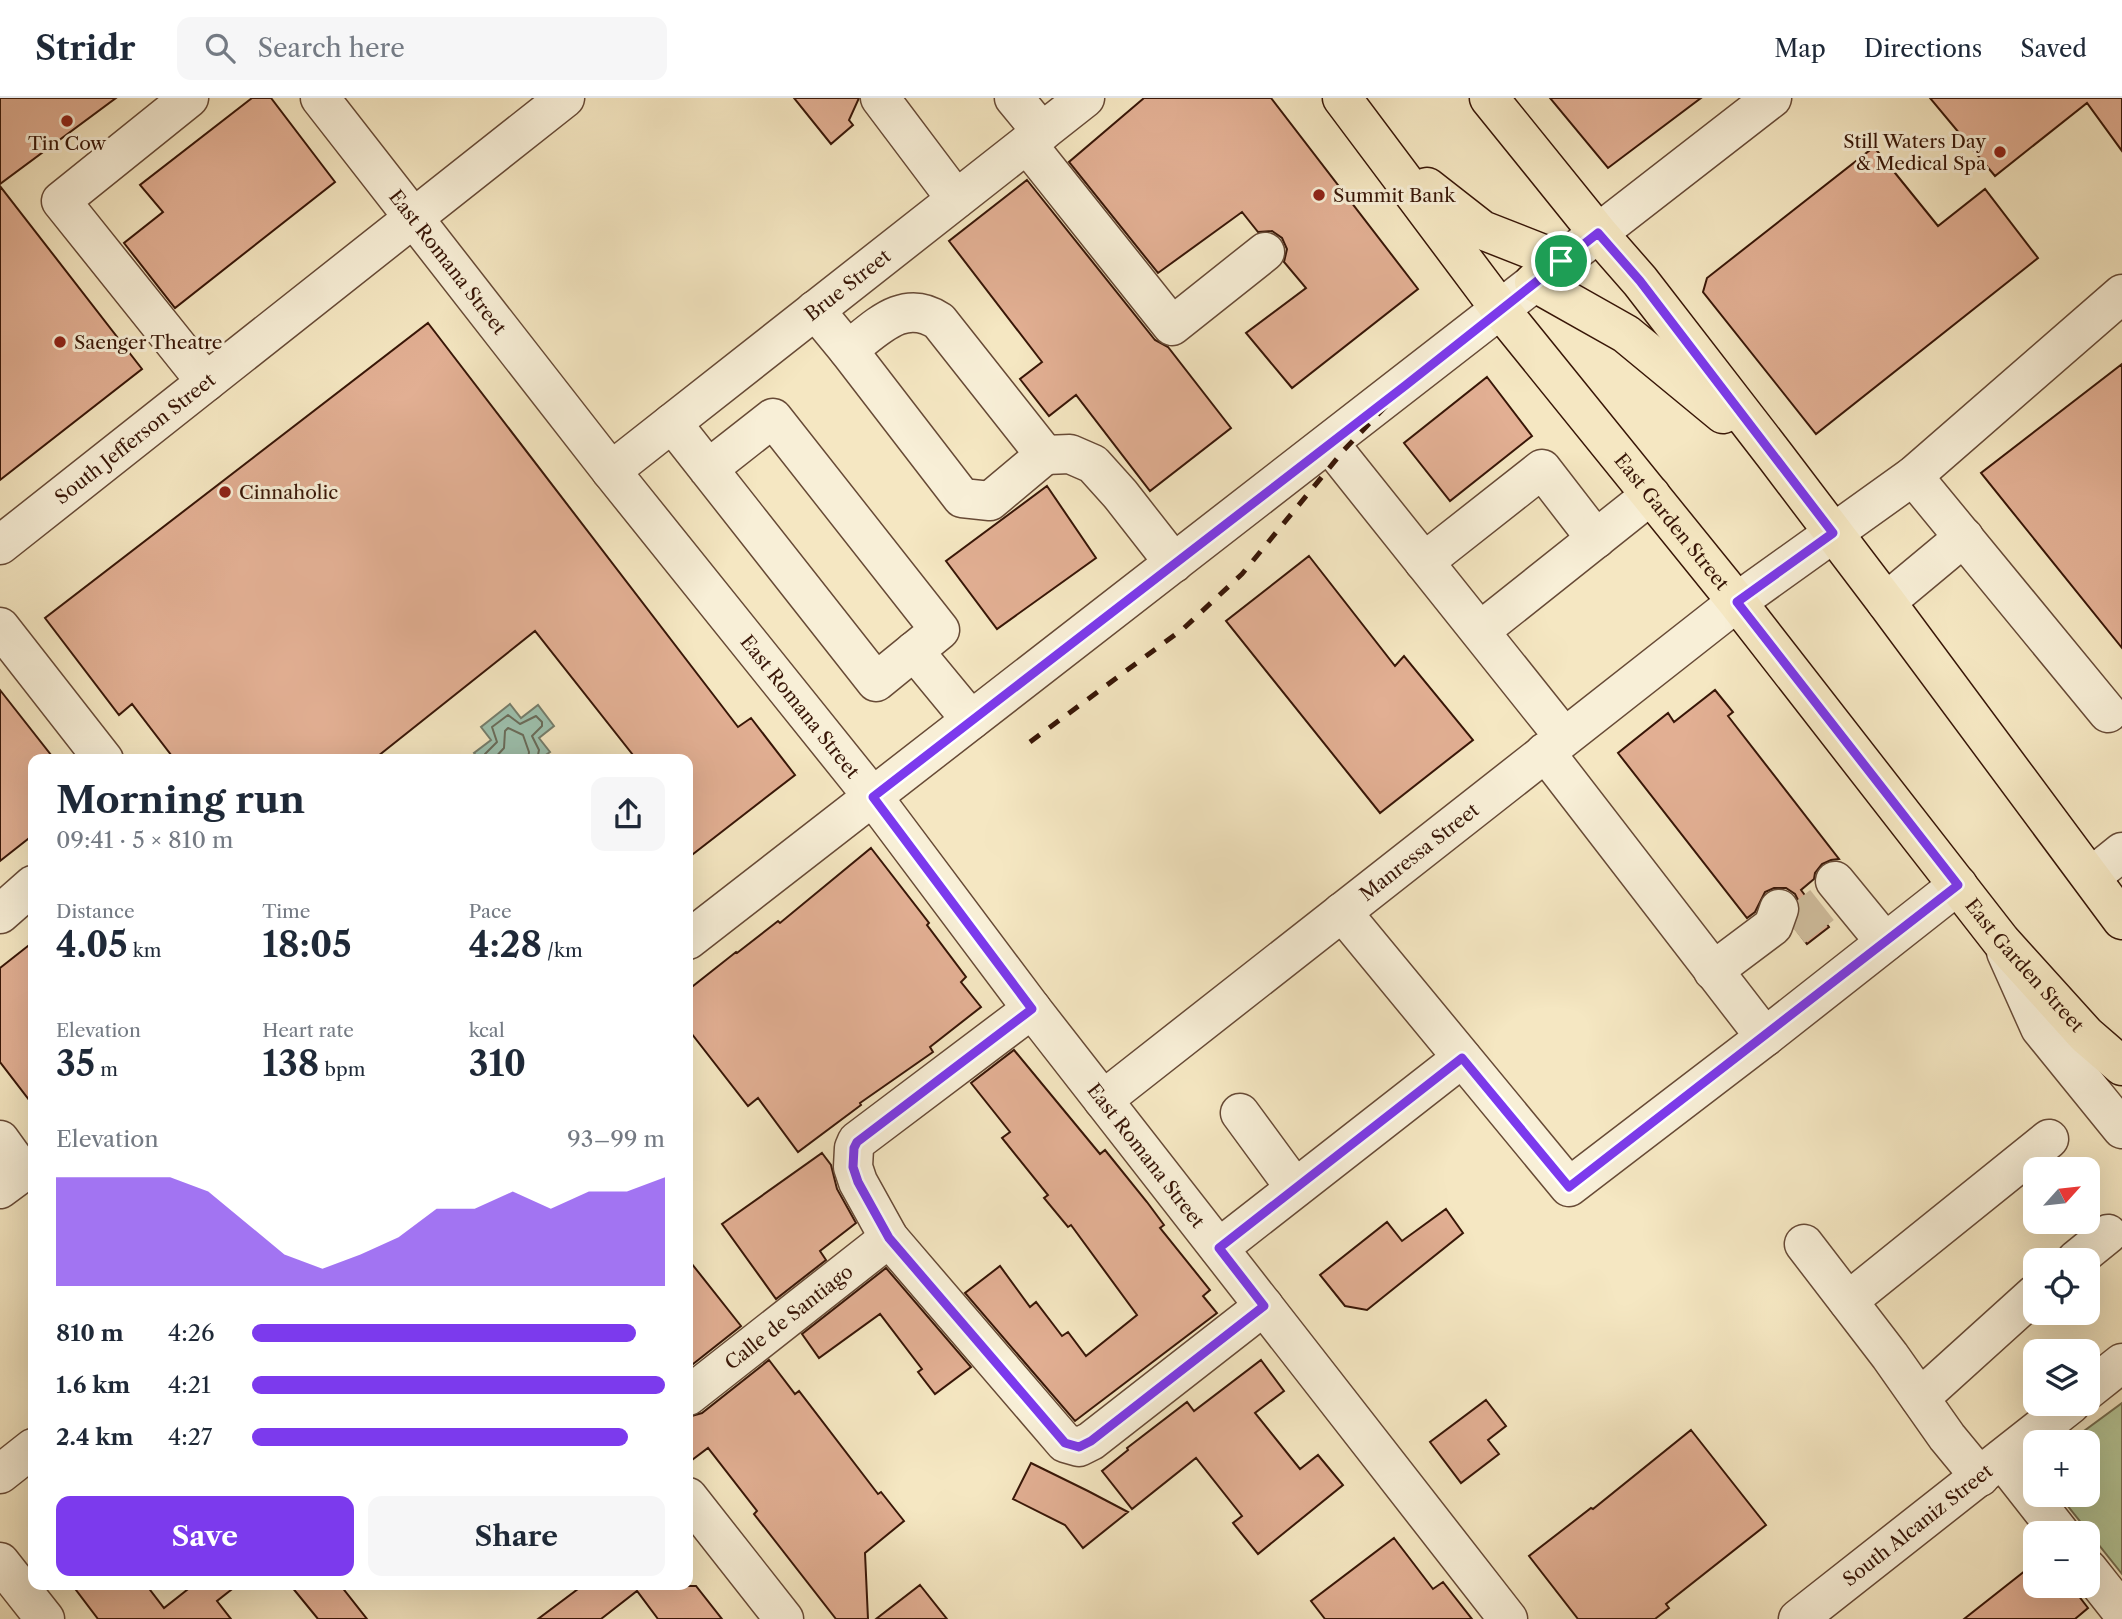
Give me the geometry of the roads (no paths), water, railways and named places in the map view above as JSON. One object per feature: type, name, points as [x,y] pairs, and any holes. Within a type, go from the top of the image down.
[{"type":"main road","name":"East Garden Street","points":[[1342,98],[1500,309],[1737,602],[2001,940],[2086,1035],[2122,1066]]},
{"type":"main road","points":[[1489,98],[1640,281],[1776,457],[2122,920]]},
{"type":"main road","points":[[1389,158],[1482,230],[1548,272],[1776,457]]},
{"type":"street","points":[[189,98],[61,201],[206,382]]},
{"type":"street","name":"East Romana Street","points":[[320,98],[611,471],[873,797],[1032,1009],[1508,1619]]},
{"type":"street","name":"South Jefferson Street","points":[[0,545],[565,98]]},
{"type":"street","points":[[880,98],[956,199]]},
{"type":"street","points":[[1014,98],[1035,138],[1172,326],[1265,252]]},
{"type":"street","name":"Brue Street","points":[[611,471],[1085,98]]},
{"type":"street","points":[[693,936],[1773,98]]},
{"type":"street","name":"Manressa Street","points":[[1103,1100],[1737,602],[1913,476],[2122,294]]},
{"type":"street","points":[[816,310],[961,498],[990,500],[1045,455],[1070,454],[1093,464],[1174,563]]},
{"type":"street","points":[[848,350],[889,319],[910,311],[926,312],[939,321],[1045,455]]},
{"type":"street","points":[[672,424],[876,682],[940,631],[773,418],[708,469]]},
{"type":"street","points":[[1329,443],[1480,631],[1555,745],[1713,971],[1765,1037]]},
{"type":"street","points":[[1913,476],[2108,713]]},
{"type":"street","points":[[1432,571],[1557,488],[1596,539]]},
{"type":"street","points":[[1480,631],[1651,495]]},
{"type":"street","points":[[1886,602],[1964,537]]},
{"type":"street","points":[[0,627],[99,754]]},
{"type":"street","points":[[915,651],[971,720]]},
{"type":"street","points":[[2091,877],[2122,852]]},
{"type":"street","points":[[1342,912],[1569,1187],[1958,885]]},
{"type":"street","points":[[0,914],[28,890]]},
{"type":"street","points":[[1713,971],[1801,906],[1885,942]]},
{"type":"street","points":[[2001,940],[2040,1027],[2122,1129]]},
{"type":"street","points":[[1032,1009],[857,1142],[853,1167],[858,1182],[889,1238],[1065,1443],[1079,1447],[1091,1441],[1264,1306]]},
{"type":"street","points":[[1219,1248],[1462,1058]]},
{"type":"street","points":[[1240,1113],[1295,1188]]},
{"type":"street","points":[[1848,1301],[2049,1139]]},
{"type":"street","points":[[0,1140],[23,1172],[0,1189]]},
{"type":"street","points":[[2091,1248],[2108,1234]]},
{"type":"street","name":"Calle de Santiago","points":[[693,1392],[889,1238]]},
{"type":"street","points":[[1804,1244],[1920,1398],[2047,1521]]},
{"type":"street","points":[[1920,1398],[2023,1305]]},
{"type":"street","points":[[2100,1380],[2122,1363]]},
{"type":"street","name":"South Alcaniz Street","points":[[1804,1617],[2056,1416]]},
{"type":"street","points":[[0,1474],[28,1452]]},
{"type":"street","points":[[693,1503],[783,1619]]},
{"type":"street","points":[[0,1562],[45,1619]]},
{"type":"street","points":[[2100,1584],[2122,1612]]},
{"type":"water","points":[[510,704],[521,718],[538,705],[554,726],[539,738],[550,752],[475,754],[491,740],[481,727]]},
{"type":"tunnel","points":[[1793,928],[1822,905]]},
{"type":"railway","points":[[1030,742],[1184,628],[1242,574],[1344,450],[1406,385]]},
{"type":"place","name":"Tin Cow","points":[[67,121]]},
{"type":"place","name":"Still Waters Day & Medical Spa","points":[[2000,152]]},
{"type":"place","name":"Summit Bank","points":[[1319,195]]},
{"type":"place","name":"Saenger Theatre","points":[[60,342]]},
{"type":"place","name":"Cinnaholic","points":[[225,492]]}]
